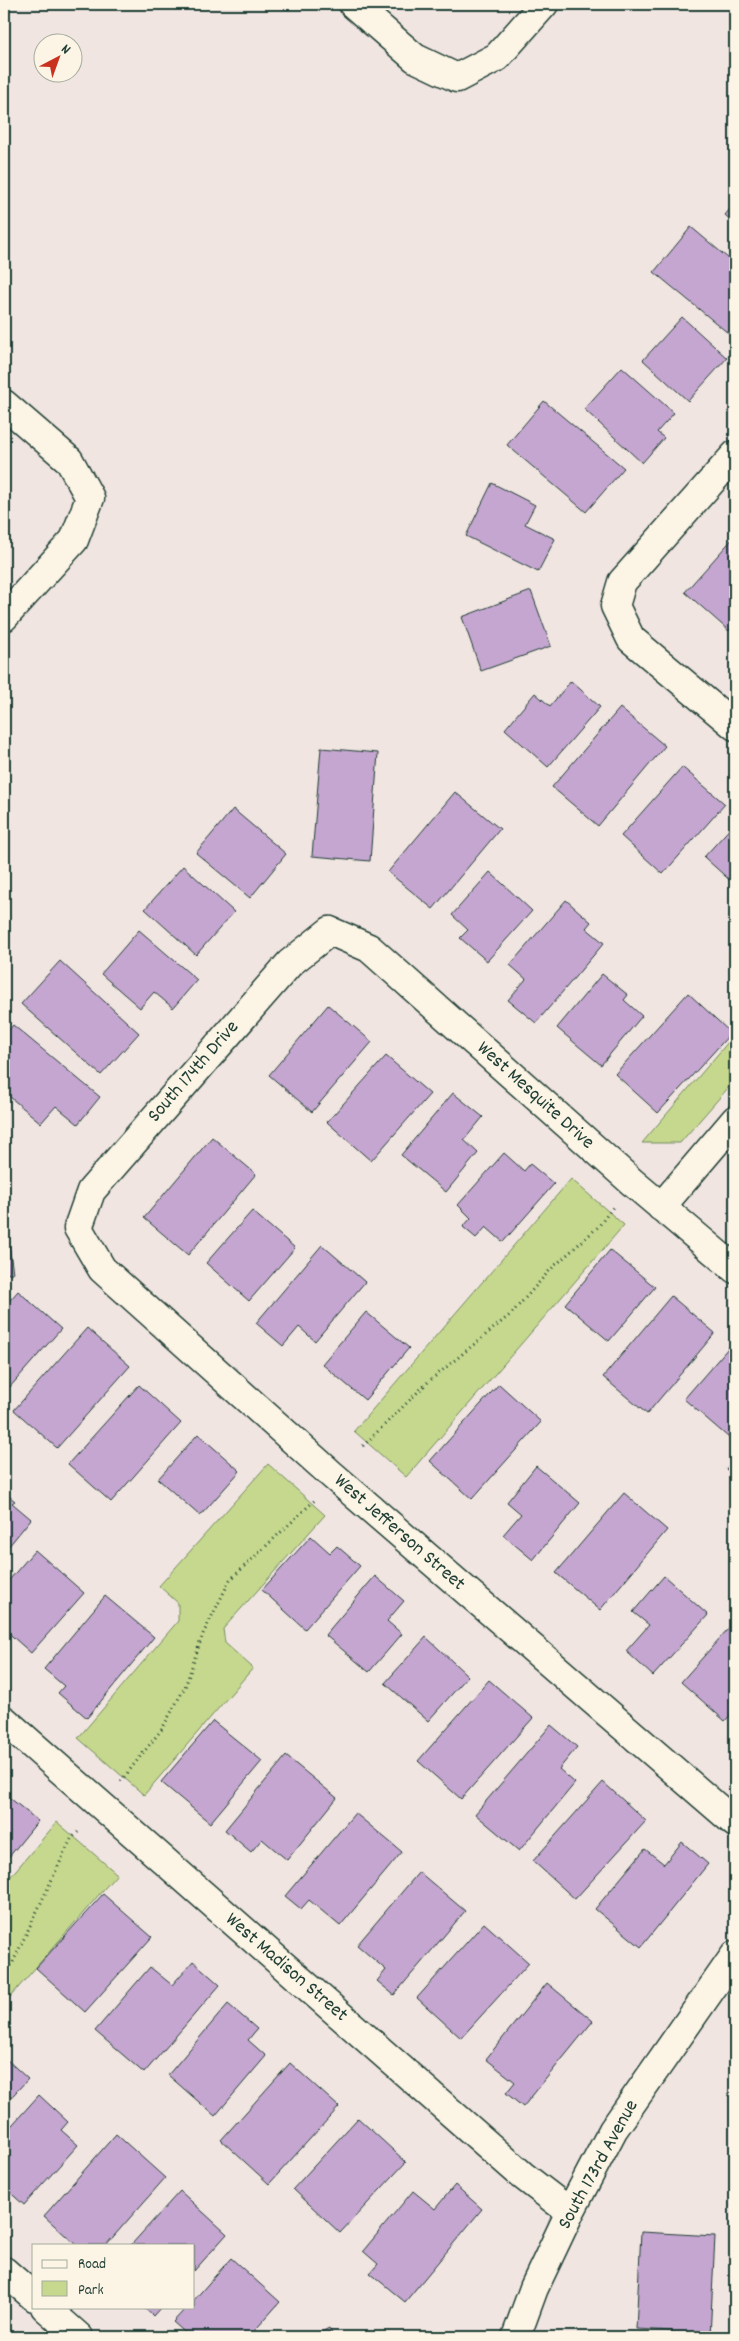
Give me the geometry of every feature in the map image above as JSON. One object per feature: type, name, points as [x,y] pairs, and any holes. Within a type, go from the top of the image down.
[{"type":"street","points":[[353,4],[415,58],[457,78],[497,57],[544,4]]},
{"type":"street","points":[[4,404],[68,460],[90,498],[74,540],[4,618]]},
{"type":"street","points":[[735,455],[622,582],[615,606],[631,638],[735,726]]},
{"type":"street","name":"West Mesquite Drive","points":[[330,931],[369,948],[661,1207],[735,1270]]},
{"type":"street","name":"South 174th Drive","points":[[78,1228],[91,1191],[290,963],[330,931]]},
{"type":"street","points":[[661,1207],[735,1120]]},
{"type":"street","name":"West Jefferson Street","points":[[78,1228],[102,1269],[331,1474],[735,1824]]},
{"type":"street","name":"West Madison Street","points":[[4,1720],[522,2175],[570,2212]]},
{"type":"street","name":"South 173rd Avenue","points":[[516,2337],[534,2288],[570,2212],[614,2130],[735,1954]]},
{"type":"street","points":[[4,2271],[32,2296]]},
{"type":"street","points":[[46,2308],[79,2337]]},
{"type":"path","points":[[363,1446],[426,1383],[511,1314],[550,1270],[598,1227],[613,1206]]},
{"type":"path","points":[[120,1782],[162,1729],[176,1704],[185,1687],[203,1634],[230,1580],[318,1496]]},
{"type":"path","points":[[4,1974],[12,1964],[71,1839],[78,1832]]},
{"type":"green space","points":[[735,1034],[735,1080],[680,1143],[642,1143]]},
{"type":"green space","points":[[571,1179],[624,1225],[406,1477],[354,1431]]},
{"type":"green space","points":[[268,1464],[325,1515],[223,1629],[225,1643],[253,1668],[144,1795],[78,1738],[178,1621],[178,1603],[159,1586]]},
{"type":"green space","points":[[57,1822],[117,1874],[4,2004],[4,1884]]},
{"type":"building","points":[[735,203],[735,224],[725,215]]},
{"type":"building","points":[[691,227],[735,264],[734,338],[654,272]]},
{"type":"building","points":[[682,317],[727,358],[688,401],[643,360]]},
{"type":"building","points":[[622,367],[674,413],[657,432],[664,438],[642,463],[584,409]]},
{"type":"building","points":[[544,401],[624,468],[586,512],[507,445]]},
{"type":"building","points":[[492,483],[535,505],[525,524],[555,539],[538,572],[466,536]]},
{"type":"building","points":[[735,536],[735,623],[729,631],[685,592]]},
{"type":"building","points":[[531,591],[551,646],[481,671],[462,617]]},
{"type":"building","points":[[571,681],[600,707],[548,767],[505,729],[535,693],[550,706]]},
{"type":"building","points":[[620,708],[665,746],[598,826],[552,787]]},
{"type":"building","points":[[321,748],[378,753],[370,861],[312,856]]},
{"type":"building","points":[[682,767],[725,804],[663,874],[621,836]]},
{"type":"building","points":[[455,792],[500,829],[433,909],[388,872]]},
{"type":"building","points":[[233,809],[286,854],[250,898],[196,853]]},
{"type":"building","points":[[735,823],[735,885],[704,857]]},
{"type":"building","points":[[183,866],[234,912],[196,955],[145,909]]},
{"type":"building","points":[[490,872],[532,911],[487,961],[460,938],[468,930],[452,915]]},
{"type":"building","points":[[566,900],[591,922],[586,928],[604,943],[536,1023],[508,1000],[526,979],[510,965]]},
{"type":"building","points":[[139,930],[197,980],[173,1008],[154,992],[140,1008],[101,974]]},
{"type":"building","points":[[60,961],[139,1033],[101,1075],[21,1004]]},
{"type":"building","points":[[602,974],[628,995],[624,1000],[642,1016],[601,1065],[557,1028]]},
{"type":"building","points":[[688,993],[731,1033],[658,1113],[615,1074]]},
{"type":"building","points":[[328,1005],[372,1042],[312,1112],[269,1075]]},
{"type":"building","points":[[13,1025],[100,1097],[78,1124],[56,1106],[41,1123],[4,1092],[4,1036]]},
{"type":"building","points":[[386,1056],[430,1094],[371,1161],[327,1122]]},
{"type":"building","points":[[453,1093],[483,1117],[464,1140],[478,1153],[446,1192],[401,1155]]},
{"type":"building","points":[[212,1137],[256,1174],[188,1255],[144,1218]]},
{"type":"building","points":[[504,1153],[524,1171],[530,1164],[554,1184],[503,1242],[486,1227],[476,1238],[463,1227],[471,1218],[458,1205]]},
{"type":"building","points":[[4,1157],[10,1162],[4,1169]]},
{"type":"building","points":[[252,1211],[295,1248],[249,1301],[206,1263]]},
{"type":"building","points":[[4,1216],[13,1273],[4,1274]]},
{"type":"building","points":[[322,1245],[365,1282],[315,1341],[299,1327],[283,1346],[256,1323]]},
{"type":"building","points":[[610,1250],[655,1287],[609,1341],[565,1304]]},
{"type":"building","points":[[18,1291],[61,1329],[9,1388],[4,1383],[4,1307]]},
{"type":"building","points":[[671,1296],[715,1333],[647,1414],[603,1377]]},
{"type":"building","points":[[366,1312],[409,1348],[365,1400],[322,1364]]},
{"type":"building","points":[[87,1328],[130,1366],[57,1448],[14,1410]]},
{"type":"building","points":[[735,1340],[735,1429],[728,1437],[684,1399]]},
{"type":"building","points":[[499,1384],[541,1422],[472,1499],[430,1461]]},
{"type":"building","points":[[139,1385],[181,1423],[111,1502],[68,1464]]},
{"type":"building","points":[[198,1434],[240,1471],[200,1516],[158,1479]]},
{"type":"building","points":[[735,1458],[735,1477],[726,1469]]},
{"type":"building","points":[[536,1466],[580,1503],[533,1560],[503,1535],[521,1514],[507,1502]]},
{"type":"building","points":[[4,1492],[15,1501],[12,1503],[31,1519],[4,1552]]},
{"type":"building","points":[[624,1493],[667,1530],[600,1610],[556,1573]]},
{"type":"building","points":[[311,1536],[330,1553],[337,1546],[360,1566],[305,1629],[262,1590]]},
{"type":"building","points":[[35,1550],[84,1593],[31,1653],[4,1629],[4,1586]]},
{"type":"building","points":[[375,1576],[404,1601],[387,1621],[402,1634],[369,1672],[325,1635]]},
{"type":"building","points":[[664,1576],[708,1615],[653,1676],[626,1651],[649,1625],[633,1612]]},
{"type":"building","points":[[105,1596],[154,1637],[87,1718],[58,1693],[64,1686],[44,1669]]},
{"type":"building","points":[[735,1621],[735,1710],[725,1721],[681,1682]]},
{"type":"building","points":[[426,1637],[468,1676],[428,1721],[385,1683]]},
{"type":"building","points":[[489,1680],[533,1718],[461,1799],[418,1761]]},
{"type":"building","points":[[213,1721],[262,1761],[210,1823],[161,1782]]},
{"type":"building","points":[[551,1725],[577,1747],[559,1769],[575,1783],[519,1851],[475,1814]]},
{"type":"building","points":[[286,1756],[337,1798],[287,1860],[262,1839],[251,1852],[225,1830]]},
{"type":"building","points":[[603,1782],[646,1821],[575,1899],[533,1861]]},
{"type":"building","points":[[10,1798],[38,1821],[4,1863],[4,1806]]},
{"type":"building","points":[[355,1813],[402,1852],[340,1926],[309,1900],[301,1909],[285,1896]]},
{"type":"building","points":[[682,1842],[708,1864],[641,1947],[595,1909],[645,1849],[664,1864]]},
{"type":"building","points":[[419,1872],[465,1911],[394,1995],[377,1981],[386,1970],[357,1945]]},
{"type":"building","points":[[103,1894],[152,1937],[85,2012],[36,1968]]},
{"type":"building","points":[[484,1923],[529,1963],[461,2038],[417,1998]]},
{"type":"building","points":[[193,1961],[220,1985],[144,2073],[95,2031],[150,1967],[172,1985]]},
{"type":"building","points":[[547,1983],[593,2021],[523,2107],[506,2093],[515,2082],[486,2059]]},
{"type":"building","points":[[228,2004],[257,2029],[248,2040],[266,2056],[215,2116],[168,2075]]},
{"type":"building","points":[[4,2057],[28,2079],[4,2105]]},
{"type":"building","points":[[290,2063],[339,2107],[269,2184],[221,2140]]},
{"type":"building","points":[[39,2095],[68,2122],[61,2130],[78,2145],[24,2205],[4,2187],[4,2134]]},
{"type":"building","points":[[358,2118],[406,2162],[340,2233],[293,2189]]},
{"type":"building","points":[[116,2134],[165,2178],[107,2244],[75,2244],[44,2216]]},
{"type":"building","points":[[455,2185],[482,2209],[405,2302],[370,2273],[378,2264],[363,2251],[413,2191],[435,2209]]},
{"type":"building","points":[[180,2191],[227,2234],[195,2270],[195,2244],[132,2244]]},
{"type":"building","points":[[641,2232],[715,2236],[710,2337],[672,2337],[672,2331],[636,2329]]},
{"type":"building","points":[[231,2258],[280,2302],[249,2337],[190,2337],[173,2322],[186,2308],[195,2308],[195,2299]]},
{"type":"building","points":[[144,2308],[160,2308],[153,2316]]},
{"type":"building","points":[[329,2328],[334,2337],[312,2337]]}]
